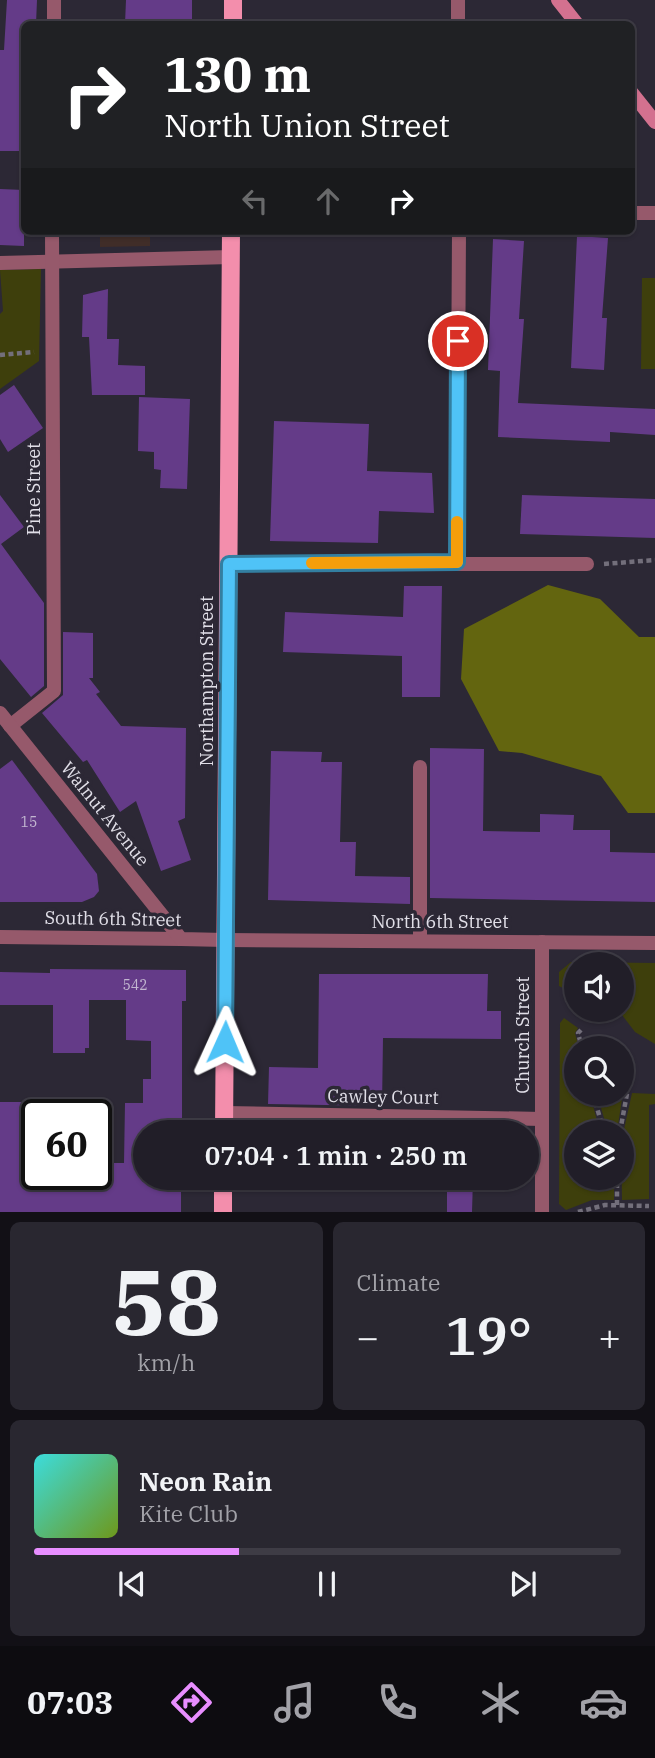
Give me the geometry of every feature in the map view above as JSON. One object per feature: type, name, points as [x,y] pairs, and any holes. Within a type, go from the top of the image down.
[{"type":"main road","points":[[233,0],[233,21]]},
{"type":"main road","points":[[558,0],[575,21]]},
{"type":"main road","points":[[635,97],[655,122]]},
{"type":"main road","name":"Northampton Street","points":[[224,1120],[231,235]]},
{"type":"main road","points":[[223,1190],[223,1212]]},
{"type":"street","points":[[54,0],[54,21]]},
{"type":"street","points":[[458,0],[458,21]]},
{"type":"street","points":[[635,213],[655,213]]},
{"type":"street","name":"Pine Street","points":[[10,726],[54,691],[52,235]]},
{"type":"street","points":[[457,562],[459,235]]},
{"type":"street","points":[[0,263],[231,257]]},
{"type":"street","points":[[229,564],[587,564]]},
{"type":"street","name":"Walnut Avenue","points":[[0,713],[181,939]]},
{"type":"street","points":[[420,767],[420,942]]},
{"type":"street","name":"South 6th Street","points":[[0,937],[225,940]]},
{"type":"street","name":"North 6th Street","points":[[225,940],[655,943]]},
{"type":"street","name":"Church Street","points":[[542,942],[542,1212]]},
{"type":"street","name":"Cawley Court","points":[[224,1113],[542,1119]]},
{"type":"path","points":[[0,355],[14,353]]},
{"type":"path","points":[[610,562],[655,560]]},
{"type":"path","points":[[579,1036],[580,1030]]},
{"type":"path","points":[[617,1190],[617,1205]]},
{"type":"path","points":[[580,1212],[617,1205],[649,1206]]},
{"type":"shaded area","points":[[100,235],[150,235],[150,246],[100,247]]},
{"type":"shaded area","points":[[41,269],[39,361],[0,389],[0,314],[3,311],[0,270]]},
{"type":"shaded area","points":[[642,278],[655,278],[655,369],[641,369]]},
{"type":"shaded area","points":[[548,585],[600,599],[639,637],[655,637],[655,813],[628,813],[601,776],[522,753],[499,751],[461,679],[464,629]]},
{"type":"shaded area","points":[[634,963],[655,963],[655,1044],[635,1032],[627,1022],[634,1022]]},
{"type":"shaded area","points":[[564,968],[564,988],[559,986],[559,972]]},
{"type":"shaded area","points":[[564,1018],[564,1022],[570,1022],[578,1028],[576,1036],[564,1036],[564,1106],[593,1106],[597,1120],[564,1120],[564,1190],[614,1190],[614,1200],[592,1200],[566,1210],[559,1204],[560,1023]]},
{"type":"shaded area","points":[[634,1093],[655,1094],[655,1104],[649,1105],[649,1199],[622,1200],[622,1190],[634,1190],[634,1120],[626,1120],[629,1106],[634,1106]]},
{"type":"shaded area","points":[[600,1106],[621,1106],[619,1120],[605,1120]]},
{"type":"building","points":[[7,0],[37,0],[36,21],[21,21],[21,151],[0,151],[0,50],[4,50]]},
{"type":"building","points":[[126,0],[192,0],[192,21],[125,21]]},
{"type":"building","points":[[0,189],[21,190],[21,235],[24,235],[24,246],[0,245]]},
{"type":"building","points":[[577,236],[608,238],[602,318],[607,318],[604,370],[571,368]]},
{"type":"building","points":[[493,239],[524,241],[519,319],[524,319],[518,403],[655,409],[655,435],[610,432],[610,442],[498,437],[500,371],[488,370]]},
{"type":"building","points":[[108,289],[107,339],[119,339],[118,365],[145,366],[145,395],[92,395],[89,337],[82,337],[83,295]]},
{"type":"building","points":[[14,385],[43,428],[8,452],[0,439],[0,395]]},
{"type":"building","points":[[139,397],[190,399],[187,489],[160,488],[161,470],[154,469],[154,452],[138,451]]},
{"type":"building","points":[[274,421],[369,424],[367,471],[432,473],[434,513],[379,511],[378,543],[270,541]]},
{"type":"building","points":[[0,495],[24,527],[1,544],[44,603],[44,686],[31,697],[0,659]]},
{"type":"building","points":[[522,495],[655,499],[655,538],[520,534]]},
{"type":"building","points":[[404,586],[442,586],[440,697],[402,697],[402,656],[283,652],[285,612],[403,617]]},
{"type":"building","points":[[63,632],[93,633],[93,678],[89,678],[100,692],[96,694],[121,726],[186,728],[185,818],[178,821],[191,860],[161,871],[136,801],[120,812],[87,760],[83,762],[42,713],[63,695]]},
{"type":"building","points":[[430,748],[484,749],[483,831],[540,832],[540,814],[574,815],[573,830],[610,830],[610,852],[655,853],[655,902],[430,898]]},
{"type":"building","points":[[271,751],[322,752],[321,762],[342,762],[340,842],[356,842],[355,876],[410,877],[410,904],[268,900]]},
{"type":"building","points":[[12,760],[97,874],[99,891],[94,897],[82,902],[0,902],[0,769]]},
{"type":"building","points":[[50,969],[186,970],[186,1001],[182,1001],[182,1120],[133,1120],[133,1190],[181,1190],[181,1212],[0,1212],[0,1102],[21,1102],[21,1190],[112,1190],[112,1163],[124,1163],[125,1103],[143,1103],[143,1079],[151,1079],[151,1041],[126,1040],[126,1000],[89,1000],[89,1048],[85,1048],[85,1053],[53,1053],[53,1005],[0,1005],[0,972],[50,973]]},
{"type":"building","points":[[319,974],[488,974],[487,1011],[501,1011],[501,1039],[383,1038],[382,1106],[268,1104],[269,1067],[318,1068]]},
{"type":"building","points":[[447,1190],[473,1190],[472,1212],[447,1212]]},
{"type":"slow traffic","points":[[312,563],[457,562],[457,522]]},
{"type":"route","points":[[225,1042],[229,564],[457,562],[458,341]]}]
